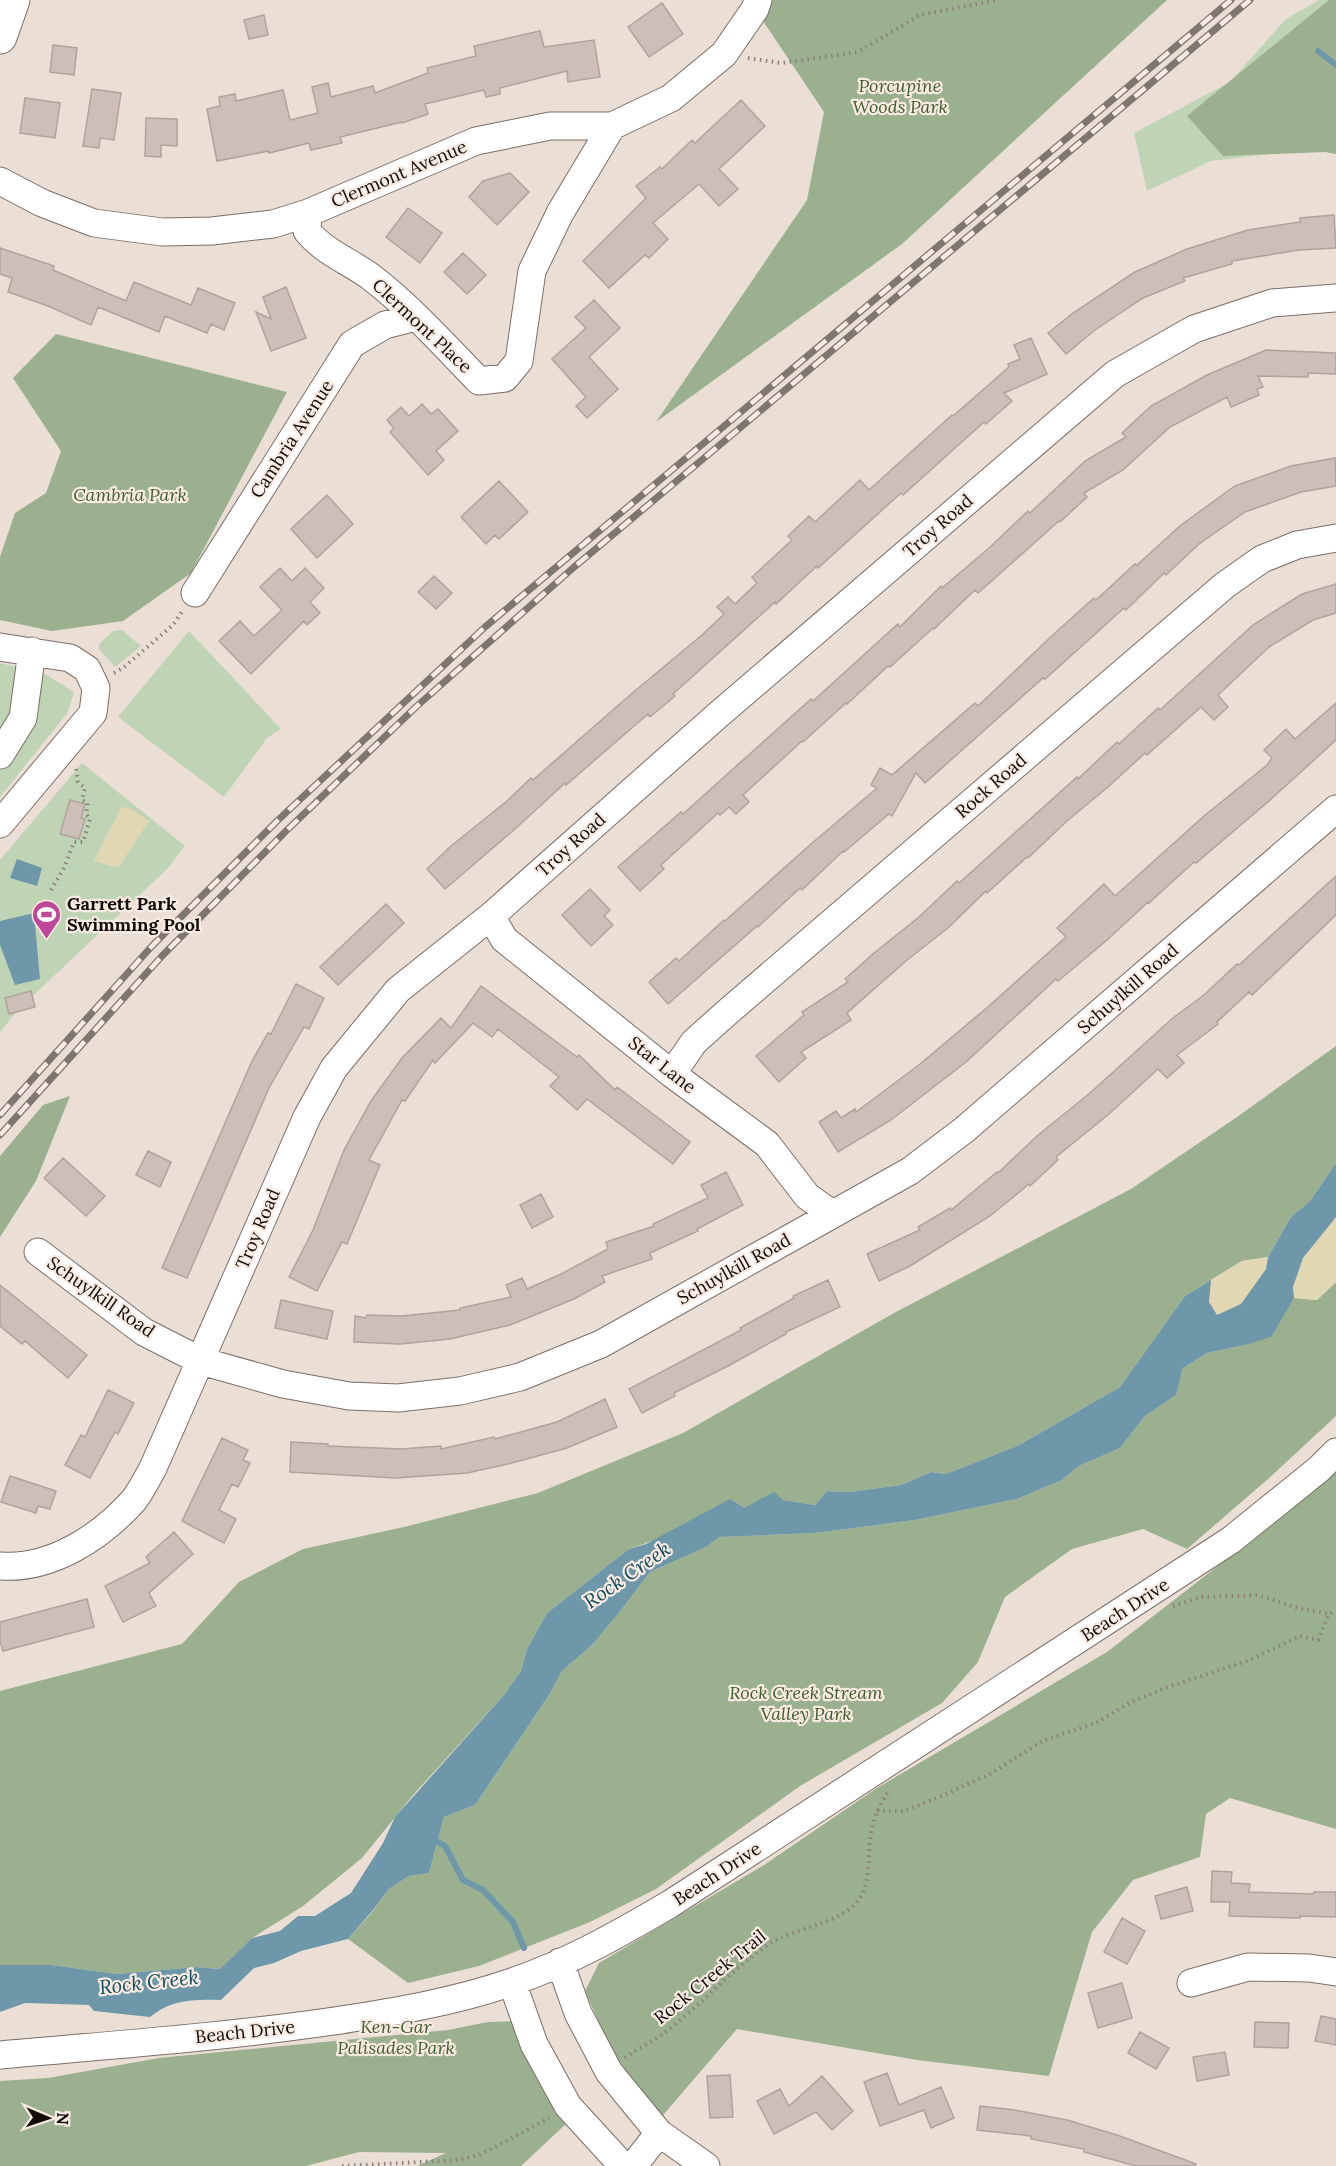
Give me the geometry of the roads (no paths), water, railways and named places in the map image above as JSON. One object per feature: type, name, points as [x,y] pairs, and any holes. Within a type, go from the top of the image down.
[{"type":"main road","points":[[0,37],[13,0]]},
{"type":"street","name":"Clermont Avenue","points":[[0,181],[42,203],[94,223],[162,232],[212,231],[273,224],[308,213],[476,141],[550,126],[612,126],[671,98],[724,54],[755,9],[758,0]]},
{"type":"street","name":"Clermont Place","points":[[308,213],[307,231],[316,243],[370,277],[416,317],[479,381],[505,378],[519,361],[532,271],[560,213],[612,126]]},
{"type":"street","name":"Troy Road","points":[[0,1566],[10,1567],[44,1560],[77,1548],[109,1524],[135,1498],[153,1468],[307,1117],[334,1068],[398,990],[491,916],[718,715],[1115,374],[1194,329],[1272,303],[1336,298]]},
{"type":"street","name":"Cambria Avenue","points":[[195,593],[352,344],[385,326],[416,317]]},
{"type":"street","name":"Rock Road","points":[[672,1074],[694,1042],[1226,585],[1262,560],[1297,545],[1336,538]]},
{"type":"street","points":[[0,647],[70,658],[104,681],[93,713],[1,820]]},
{"type":"street","points":[[0,755],[23,718],[32,651]]},
{"type":"street","name":"Schuylkill Road","points":[[38,1252],[144,1332],[201,1360],[283,1384],[349,1396],[398,1398],[460,1391],[520,1377],[601,1344],[910,1171],[964,1130],[1336,809]]},
{"type":"street","name":"Star Lane","points":[[491,916],[504,939],[672,1074],[767,1144],[807,1196],[832,1214]]},
{"type":"street","name":"Beach Drive","points":[[0,2055],[270,2030],[394,2012],[512,1982],[597,1946],[670,1904],[1221,1547],[1319,1469],[1336,1452]]},
{"type":"street","points":[[560,1962],[578,2013],[609,2072],[659,2133],[706,2166]]},
{"type":"street","points":[[1191,1983],[1248,1967],[1309,1968],[1336,1972]]},
{"type":"street","points":[[512,1982],[534,2044],[568,2106],[623,2166]]},
{"type":"street","points":[[633,2166],[659,2133]]},
{"type":"water","points":[[17,859],[42,868],[37,886],[10,878]]},
{"type":"water","points":[[34,913],[40,979],[15,985],[0,945],[0,921]]},
{"type":"water","name":"Rock Creek","points":[[1336,1163],[1336,1217],[1303,1258],[1293,1287],[1294,1298],[1271,1337],[1207,1353],[1183,1368],[1176,1395],[1145,1416],[1120,1448],[1079,1466],[1062,1480],[1017,1499],[915,1520],[815,1533],[719,1537],[706,1547],[650,1572],[592,1645],[562,1671],[549,1695],[475,1805],[444,1817],[429,1873],[409,1876],[389,1889],[348,1939],[301,1951],[274,1963],[254,1968],[221,2000],[193,2000],[175,2003],[150,2017],[94,2011],[89,2005],[25,2003],[0,2012],[0,1965],[52,1965],[116,1974],[196,1967],[220,1969],[252,1938],[280,1931],[298,1916],[315,1916],[351,1893],[383,1843],[395,1817],[504,1695],[521,1671],[527,1649],[547,1613],[629,1549],[646,1544],[730,1499],[744,1508],[774,1492],[783,1500],[815,1505],[827,1491],[849,1492],[901,1485],[931,1472],[946,1474],[1019,1445],[1120,1387],[1185,1296],[1211,1280],[1209,1302],[1217,1315],[1241,1304],[1266,1269],[1268,1257],[1291,1217],[1310,1201]]},
{"type":"waterway","points":[[1318,51],[1336,65]]},
{"type":"waterway","points":[[431,1838],[445,1846],[463,1880],[483,1890],[513,1922],[524,1948]]},
{"type":"railway","points":[[0,1115],[152,946],[277,821],[485,627],[1231,0]]},
{"type":"railway","points":[[0,1135],[162,956],[286,831],[417,706],[573,568],[1250,0]]},
{"type":"place","name":"Garrett Park Swimming Pool","points":[[46,940]]},
{"type":"park label","name":"Porcupine Woods Park","points":[[900,96]]},
{"type":"park label","name":"Cambria Park","points":[[130,495]]},
{"type":"park label","name":"Rock Creek Stream Valley Park","points":[[806,1703]]},
{"type":"park label","name":"Ken-Gar Palisades Park","points":[[396,2037]]}]
